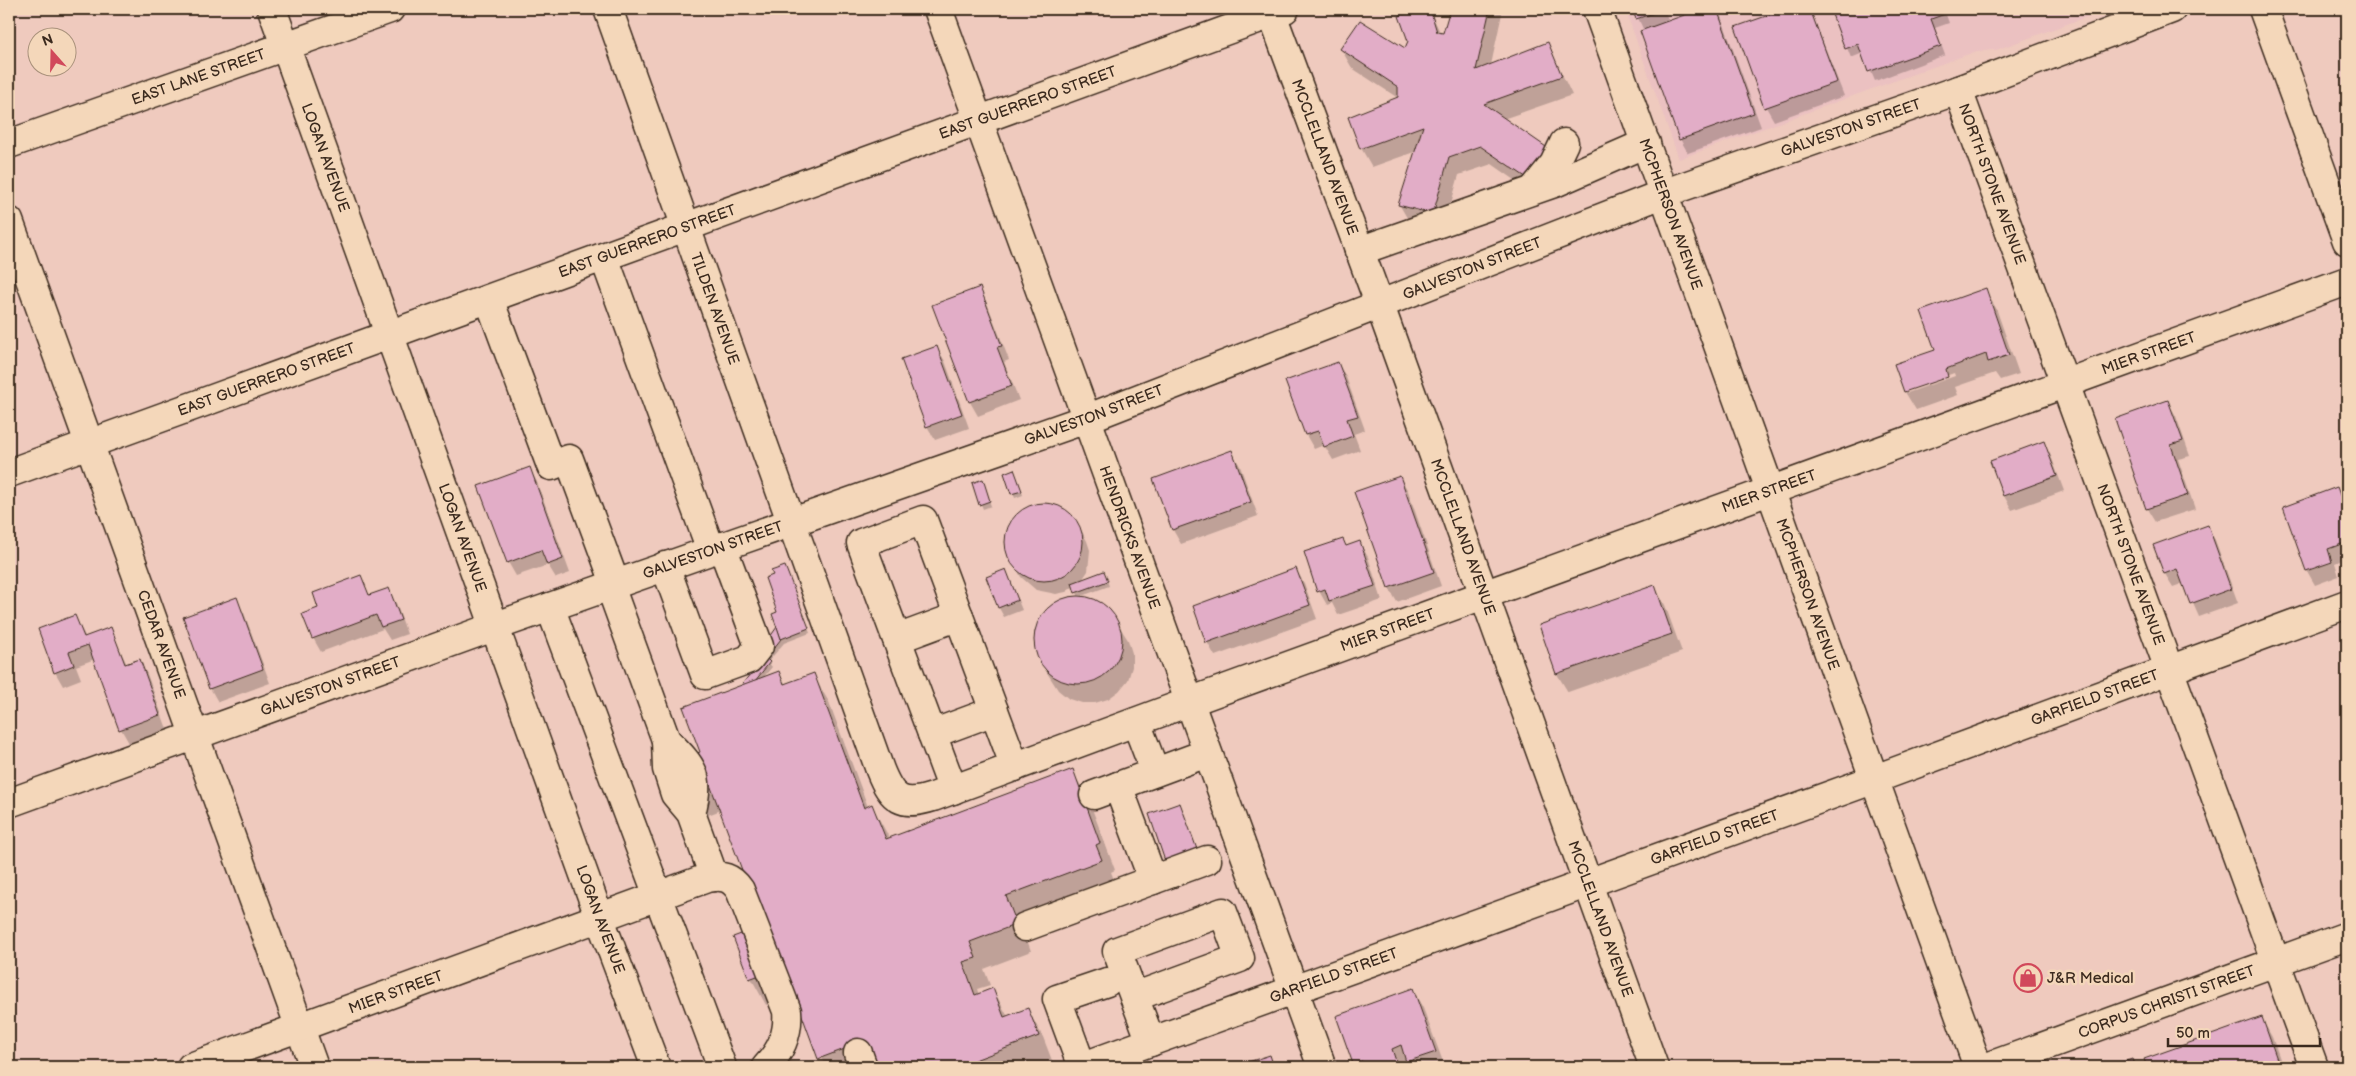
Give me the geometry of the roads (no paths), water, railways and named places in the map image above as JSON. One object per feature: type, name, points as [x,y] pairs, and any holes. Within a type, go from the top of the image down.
[{"type":"street","name":"LOGAN AVENUE","points":[[272,9],[496,626],[600,919],[656,1067]]},
{"type":"street","name":"EAST LANE STREET","points":[[9,144],[390,9]]},
{"type":"street","name":"TILDEN AVENUE","points":[[608,9],[886,785],[894,795],[904,801],[916,802],[952,790]]},
{"type":"street","name":"HENDRICKS AVENUE","points":[[938,9],[1322,1067]]},
{"type":"street","name":"MCPHERSON AVENUE","points":[[1597,9],[1665,192],[1769,491],[1978,1067]]},
{"type":"street","name":"GALVESTON STREET","points":[[9,803],[613,584],[1086,419],[1665,192],[1958,90],[2172,9]]},
{"type":"street","points":[[2263,9],[2347,241]]},
{"type":"street","name":"EAST GUERRERO STREET","points":[[9,473],[687,227],[1275,10]]},
{"type":"street","name":"MCCLELLAND AVENUE","points":[[1275,10],[1359,251],[1654,1067]]},
{"type":"street","name":"NORTH STONE AVENUE","points":[[1958,90],[2314,1067]]},
{"type":"street","points":[[1533,190],[1554,164],[1564,143]]},
{"type":"street","points":[[1359,251],[1533,190],[1646,143]]},
{"type":"street","name":"CEDAR AVENUE","points":[[9,220],[314,1067]]},
{"type":"street","points":[[604,257],[716,548],[759,646],[749,659],[704,674],[665,566]]},
{"type":"street","name":"MIER STREET","points":[[952,790],[2347,281]]},
{"type":"street","points":[[489,299],[551,466],[569,460],[666,740],[683,755],[694,776],[697,794],[691,813],[714,877],[728,878],[740,890],[788,1012],[788,1026],[784,1042],[776,1057],[766,1067]]},
{"type":"street","points":[[952,790],[861,543],[923,520],[1015,767]]},
{"type":"street","name":"GARFIELD STREET","points":[[1081,1067],[1121,1060],[1151,1042],[1875,780],[2168,669],[2347,604]]},
{"type":"street","points":[[550,607],[722,1067]]},
{"type":"street","points":[[897,639],[959,616]]},
{"type":"street","points":[[932,734],[994,711]]},
{"type":"street","points":[[1136,722],[1156,772]]},
{"type":"street","points":[[1153,880],[1106,791],[1208,753]]},
{"type":"street","points":[[1025,927],[1208,860]]},
{"type":"street","name":"MIER STREET","points":[[191,1067],[714,877]]},
{"type":"street","name":"CORPUS CHRISTI STREET","points":[[1987,1067],[2347,936]]},
{"type":"street","points":[[1081,1067],[1058,999],[1107,982]]},
{"type":"street","points":[[1134,997],[1151,1042]]},
{"type":"place","name":"J&R Medical","points":[[2028,978]]}]
